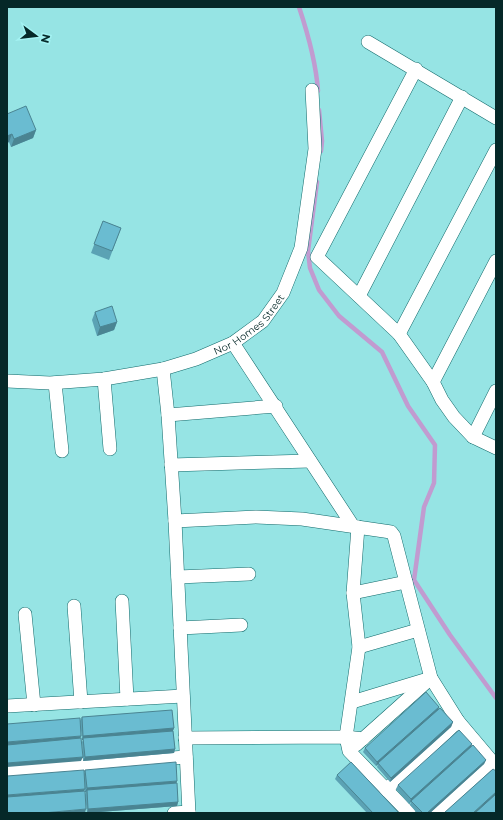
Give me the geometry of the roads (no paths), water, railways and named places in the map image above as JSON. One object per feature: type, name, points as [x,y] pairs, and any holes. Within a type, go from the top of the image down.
[{"type":"street","points":[[368,42],[416,69],[496,118]]},
{"type":"street","points":[[317,257],[416,69]]},
{"type":"street","name":"Nor Homes Street","points":[[7,381],[55,383],[104,379],[163,369],[196,359],[233,343],[263,321],[283,292],[301,248],[315,149],[312,90]]},
{"type":"street","points":[[359,296],[462,97]]},
{"type":"street","points":[[399,334],[496,150]]},
{"type":"street","points":[[301,248],[317,257],[399,334],[433,382],[442,400],[454,416],[474,437],[496,448]]},
{"type":"street","points":[[433,382],[496,260]]},
{"type":"street","points":[[233,343],[276,406],[310,461],[355,526],[353,593],[359,647],[346,737],[349,751],[409,813]]},
{"type":"street","points":[[163,369],[168,415],[175,521],[189,812],[174,813]]},
{"type":"street","points":[[104,379],[110,449]]},
{"type":"street","points":[[55,383],[62,451]]},
{"type":"street","points":[[474,437],[496,391]]},
{"type":"street","points":[[168,415],[276,406]]},
{"type":"street","points":[[171,465],[310,461]]},
{"type":"street","points":[[175,521],[256,516],[302,519],[355,526],[391,532],[393,534],[431,678],[458,721],[494,764],[435,813]]},
{"type":"street","points":[[178,577],[249,574]]},
{"type":"street","points":[[353,593],[406,582]]},
{"type":"street","points":[[122,601],[127,699]]},
{"type":"street","points":[[74,606],[81,702]]},
{"type":"street","points":[[25,614],[34,705]]},
{"type":"street","points":[[180,628],[241,625]]},
{"type":"street","points":[[359,647],[418,630]]},
{"type":"street","points":[[352,702],[431,678]]},
{"type":"street","points":[[349,751],[431,678]]},
{"type":"street","points":[[7,706],[183,696]]},
{"type":"street","points":[[386,790],[458,721]]},
{"type":"street","points":[[185,738],[346,737],[363,739]]},
{"type":"street","points":[[7,770],[186,757]]},
{"type":"waterway","points":[[299,7],[311,48],[318,91]]},
{"type":"waterway","points":[[319,110],[322,141],[321,151]]},
{"type":"waterway","points":[[317,182],[308,251],[310,268],[319,290],[339,316],[382,352],[408,406],[435,445],[434,483],[424,507],[414,580],[450,635],[496,698]]}]
